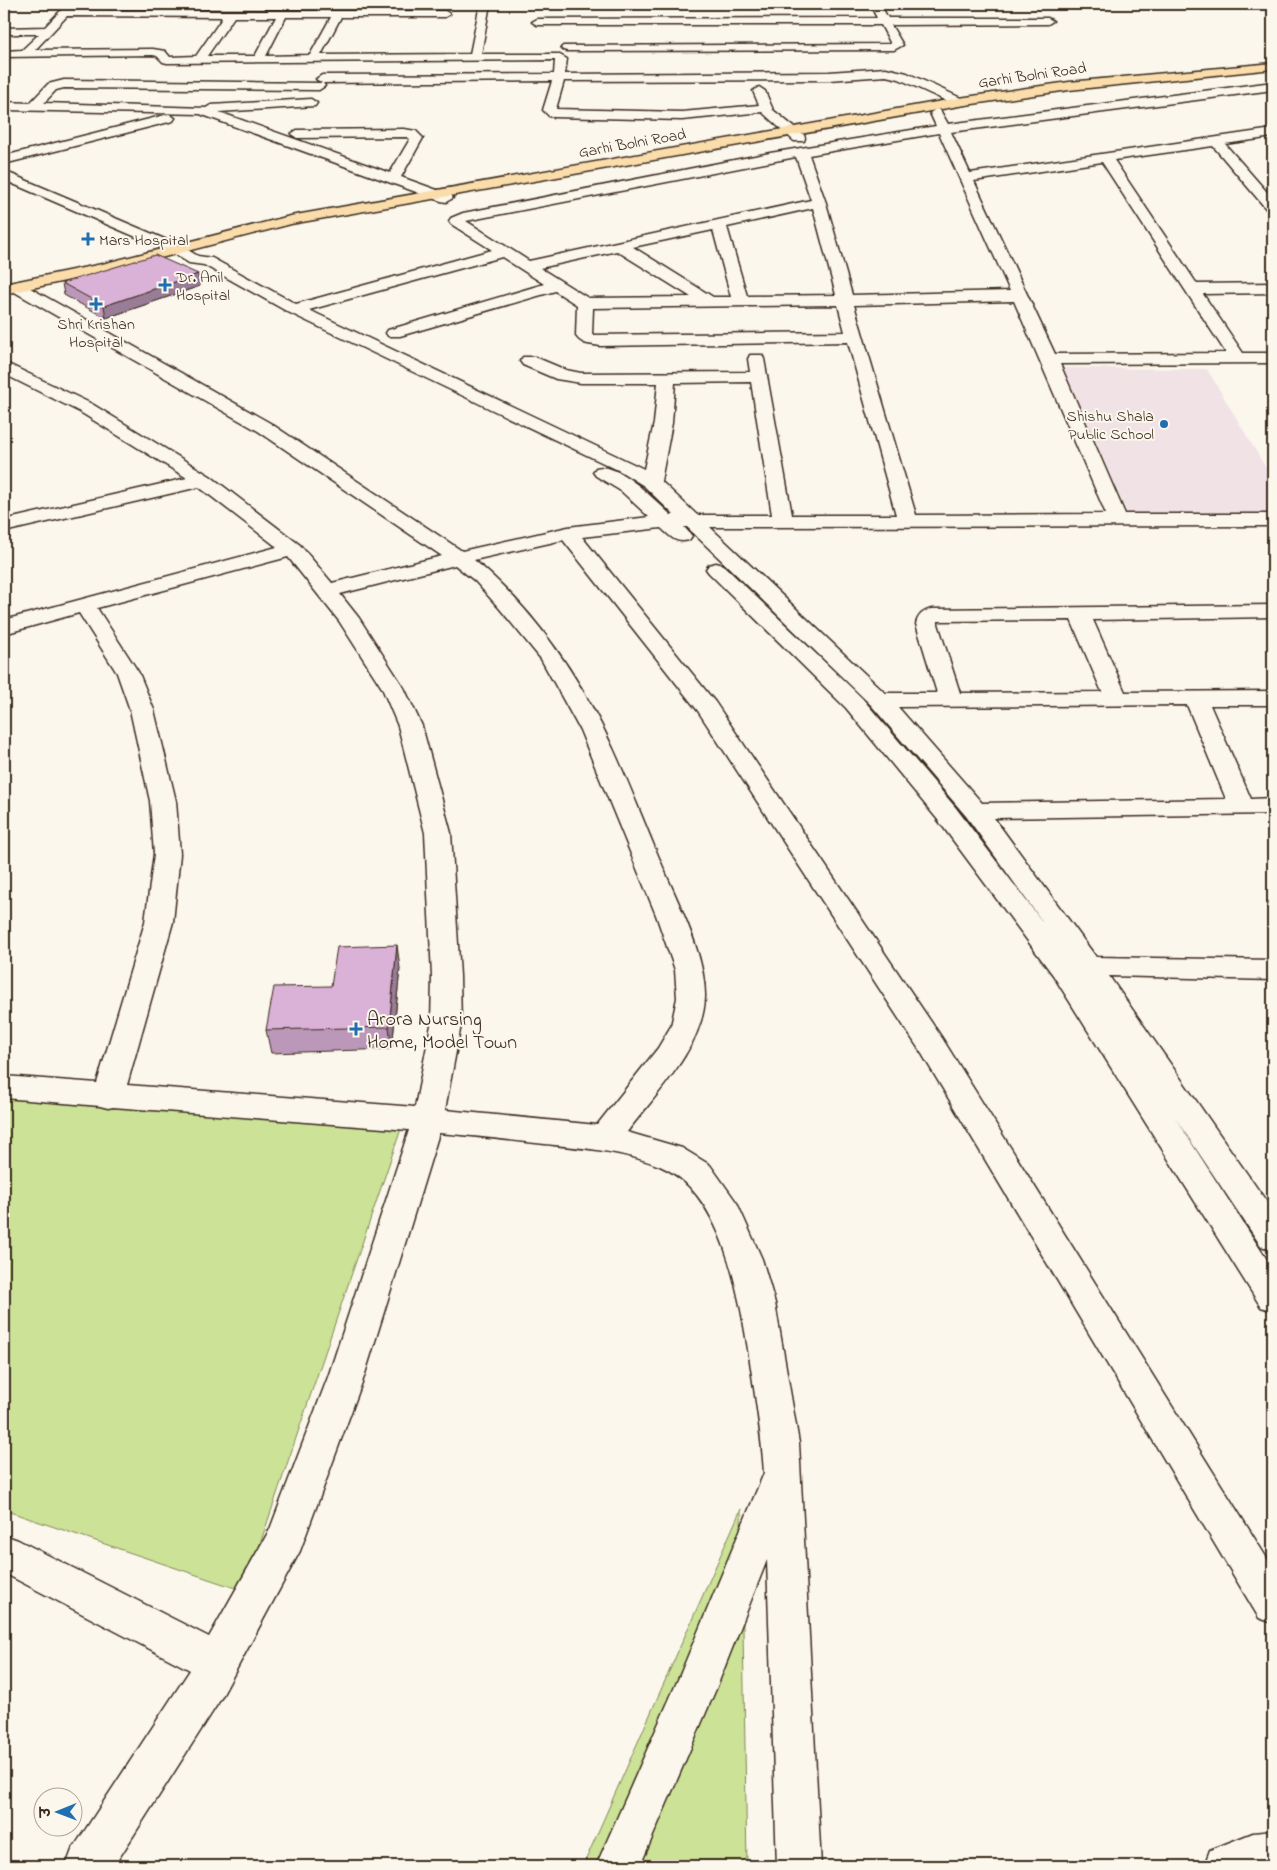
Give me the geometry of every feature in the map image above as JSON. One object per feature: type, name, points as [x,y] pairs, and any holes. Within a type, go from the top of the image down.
[{"type":"main road","name":"Garhi Bolni Road","points":[[935,110],[960,102],[1069,86],[1273,66]]},
{"type":"main road","name":"Garhi Bolni Road","points":[[12,291],[186,255],[313,223],[441,196],[796,140],[935,110],[1273,73]]},
{"type":"street","points":[[4,8],[9,4]]},
{"type":"street","points":[[26,53],[73,4]]},
{"type":"street","points":[[145,14],[153,4]]},
{"type":"street","points":[[475,57],[486,4]]},
{"type":"street","points":[[534,36],[537,18],[747,30],[894,47],[897,45],[875,4]]},
{"type":"street","points":[[1265,4],[1273,7]]},
{"type":"street","points":[[199,60],[231,13]]},
{"type":"street","points":[[259,59],[283,13]]},
{"type":"street","points":[[63,14],[338,13],[387,18],[445,13]]},
{"type":"street","points":[[314,58],[338,13]]},
{"type":"street","points":[[567,48],[747,30],[884,21],[1048,21]]},
{"type":"street","points":[[4,31],[48,30]]},
{"type":"street","points":[[747,30],[756,77],[766,108],[796,140],[820,203],[855,337],[908,521]]},
{"type":"street","points":[[4,54],[153,52],[161,53],[166,60],[332,58],[372,54],[430,53],[475,57],[561,57],[559,78],[548,97],[549,110],[560,114],[682,116],[766,108]]},
{"type":"street","points":[[422,84],[430,53]]},
{"type":"street","points":[[295,138],[318,93],[332,58]]},
{"type":"street","points":[[4,160],[201,110],[318,93],[422,84],[559,78],[829,76],[886,72],[903,76],[960,102]]},
{"type":"street","points":[[35,113],[52,86],[64,84],[318,93]]},
{"type":"street","points":[[1020,296],[586,303],[502,252],[456,221],[463,217],[796,140],[942,129],[1273,86]]},
{"type":"street","points":[[4,106],[35,113],[86,107],[201,110],[295,138],[394,179],[441,196]]},
{"type":"street","points":[[935,110],[942,129],[1049,358],[1118,520]]},
{"type":"street","points":[[295,138],[404,133],[415,136],[417,138],[394,179]]},
{"type":"street","points":[[965,178],[1273,133]]},
{"type":"street","points":[[1216,141],[1260,182],[1273,208]]},
{"type":"street","points":[[1105,157],[1190,289],[1238,359]]},
{"type":"street","points":[[4,175],[186,255],[206,261],[294,309],[627,467],[651,482],[763,587],[879,700],[975,811],[1087,966],[1273,1237]]},
{"type":"street","points":[[526,266],[820,203]]},
{"type":"street","points":[[719,224],[740,301]]},
{"type":"street","points":[[620,246],[710,302]]},
{"type":"street","points":[[294,309],[502,252]]},
{"type":"street","points":[[186,255],[188,266],[603,472],[628,487],[666,521],[854,703],[946,814],[1063,968],[1268,1279]]},
{"type":"street","points":[[394,333],[558,285]]},
{"type":"street","points":[[1190,289],[1273,288]]},
{"type":"street","points":[[12,291],[264,428],[458,557],[482,577],[550,657],[587,722],[670,915],[689,970],[691,998],[686,1026],[669,1056],[605,1138]]},
{"type":"street","points":[[586,303],[584,336],[592,340],[855,337]]},
{"type":"street","points":[[752,338],[783,521]]},
{"type":"street","points":[[1049,358],[1273,358]]},
{"type":"street","points":[[529,361],[570,377],[667,378],[759,376]]},
{"type":"street","points":[[4,367],[86,408],[203,480],[293,549],[348,618],[393,688],[410,726],[438,833],[446,976],[446,1025],[428,1120],[346,1377],[286,1538],[218,1663],[88,1866]]},
{"type":"street","points":[[651,482],[663,423],[667,378]]},
{"type":"street","points":[[4,526],[203,480]]},
{"type":"street","points":[[326,590],[458,557],[568,533],[666,521],[1273,520]]},
{"type":"street","points":[[568,533],[707,707],[926,1037],[1273,1604]]},
{"type":"street","points":[[4,627],[293,549]]},
{"type":"street","points":[[85,606],[128,673],[142,710],[163,801],[167,854],[159,922],[108,1097]]},
{"type":"street","points":[[951,701],[927,624],[928,619],[932,616],[1273,611]]},
{"type":"street","points":[[1079,613],[1116,700]]},
{"type":"street","points":[[1196,698],[1242,806]]},
{"type":"street","points":[[879,700],[1273,698]]},
{"type":"street","points":[[975,811],[1273,806]]},
{"type":"street","points":[[1087,966],[1273,970]]},
{"type":"street","points":[[4,1087],[108,1097],[428,1120],[605,1138],[671,1157],[699,1174],[721,1203],[745,1259],[758,1303],[781,1443],[799,1866]]},
{"type":"street","points":[[618,1866],[695,1690],[782,1474]]},
{"type":"street","points":[[4,1553],[218,1663]]},
{"type":"street","points":[[1226,1866],[1253,1855],[1273,1852]]},
{"type":"shaded area","name":"Shishu Shala Public School","points":[[1063,368],[1207,369],[1273,480],[1273,513],[1127,513]]},
{"type":"green space","points":[[4,1098],[118,1107],[403,1123],[244,1591],[4,1510]]},
{"type":"green space","points":[[741,1509],[747,1866],[583,1866]]},
{"type":"building","points":[[155,255],[198,274],[104,306],[62,283]]},
{"type":"building","points":[[397,945],[389,1027],[266,1030],[274,987],[331,986],[337,947]]},
{"type":"place","name":"Mars Hospital","points":[[88,239]]},
{"type":"place","name":"Dr. Anil Hospital","points":[[165,285]]},
{"type":"place","name":"Shri Krishan Hospital","points":[[96,304]]},
{"type":"place","name":"Shishu Shala Public School","points":[[1164,424]]},
{"type":"place","name":"Arora Nursing Home, Model Town","points":[[356,1029]]}]
